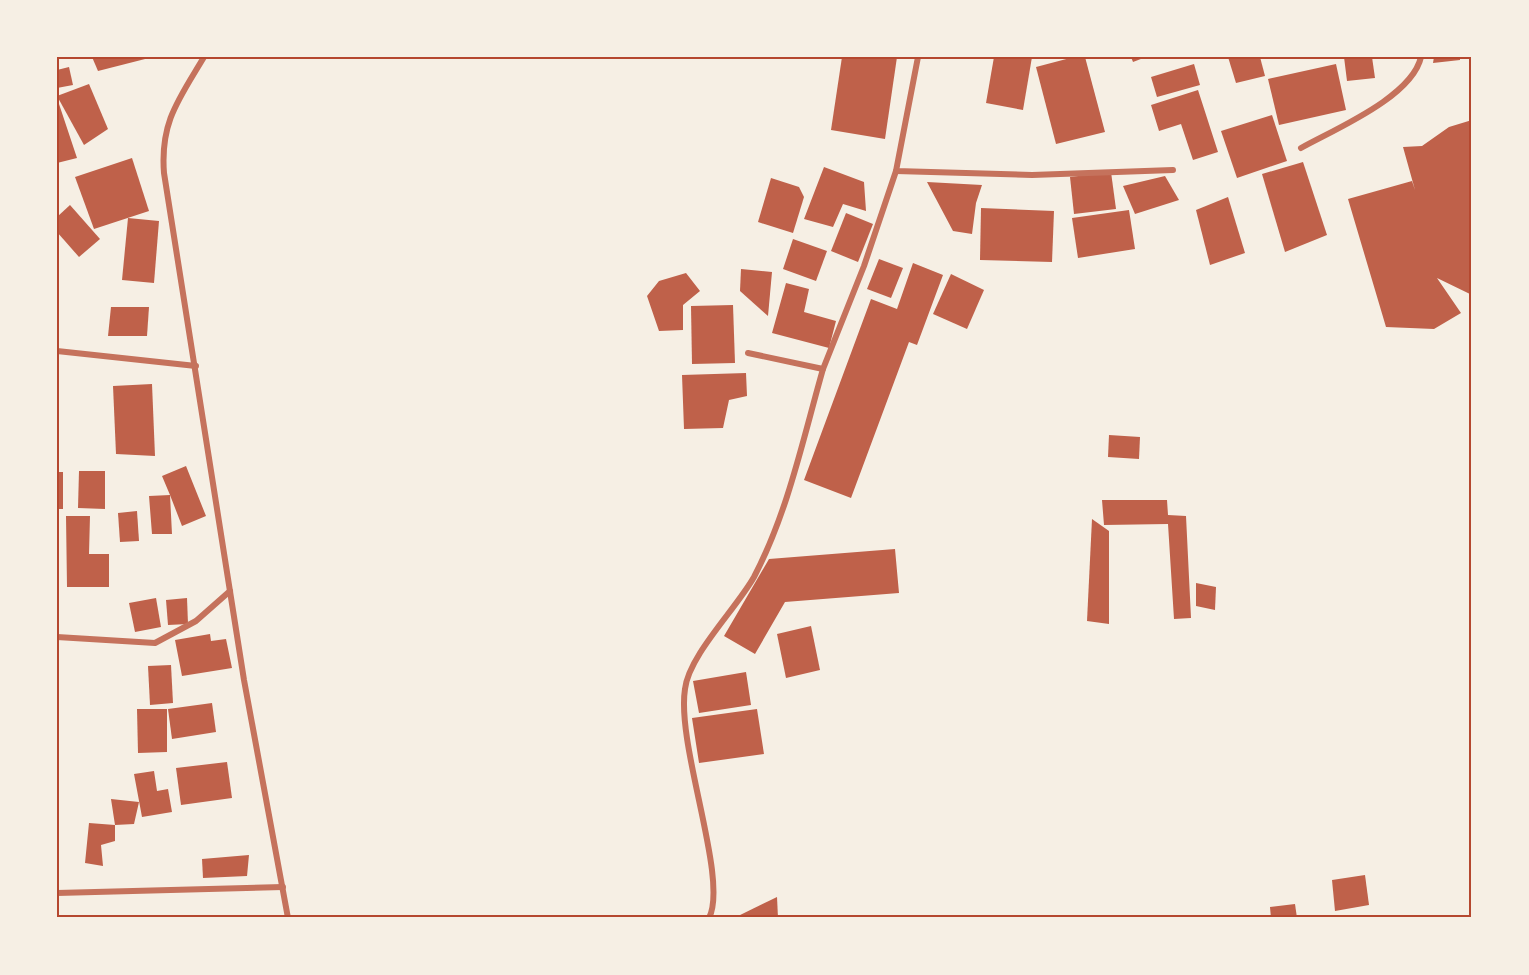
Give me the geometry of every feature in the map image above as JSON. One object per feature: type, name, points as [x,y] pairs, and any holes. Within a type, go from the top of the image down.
[{"type":"street","points":[[204,57],[166,127],[162,150],[169,213],[196,366],[244,680],[288,918]]},
{"type":"street","points":[[709,918],[713,896],[712,871],[693,782],[684,717],[685,688],[692,666],[753,577],[783,507],[823,369],[864,266],[896,171],[918,57]]},
{"type":"street","points":[[1301,148],[1384,101],[1407,83],[1421,57]]},
{"type":"street","points":[[896,171],[1032,175],[1173,170]]},
{"type":"street","points":[[57,351],[196,366]]},
{"type":"street","points":[[748,353],[823,369]]},
{"type":"street","points":[[57,637],[155,643],[196,621],[230,591]]},
{"type":"street","points":[[57,893],[283,887]]},
{"type":"building","points":[[92,57],[148,57],[149,58],[98,71]]},
{"type":"building","points":[[842,57],[897,57],[885,139],[831,130]]},
{"type":"building","points":[[994,57],[1032,57],[1023,110],[986,103]]},
{"type":"building","points":[[1074,57],[1085,57],[1105,132],[1056,144],[1036,67]]},
{"type":"building","points":[[1131,57],[1146,57],[1133,62]]},
{"type":"building","points":[[1228,57],[1260,57],[1265,76],[1236,83]]},
{"type":"building","points":[[1344,57],[1372,57],[1375,78],[1347,81]]},
{"type":"building","points":[[1434,57],[1460,57],[1460,60],[1433,63]]},
{"type":"building","points":[[1194,64],[1200,85],[1157,97],[1151,77]]},
{"type":"building","points":[[1336,64],[1346,110],[1279,125],[1268,79]]},
{"type":"building","points":[[69,67],[73,85],[57,88],[57,70]]},
{"type":"building","points":[[89,84],[108,129],[84,145],[57,96]]},
{"type":"building","points":[[1198,90],[1218,152],[1193,160],[1181,124],[1159,131],[1151,105]]},
{"type":"building","points":[[57,98],[77,158],[57,163]]},
{"type":"building","points":[[1272,115],[1287,161],[1237,178],[1221,131]]},
{"type":"building","points":[[1472,120],[1472,295],[1437,278],[1461,313],[1434,329],[1386,327],[1348,199],[1412,181],[1415,190],[1403,147],[1422,146],[1449,127]]},
{"type":"building","points":[[132,158],[149,211],[94,229],[75,177]]},
{"type":"building","points":[[1303,162],[1327,235],[1285,252],[1262,174]]},
{"type":"building","points":[[824,167],[864,182],[866,211],[843,204],[833,227],[804,219]]},
{"type":"building","points":[[1111,172],[1116,209],[1074,214],[1070,177]]},
{"type":"building","points":[[1165,176],[1179,200],[1135,214],[1123,186]]},
{"type":"building","points":[[771,178],[799,187],[804,197],[793,233],[758,222]]},
{"type":"building","points":[[927,182],[982,185],[976,203],[972,234],[953,231]]},
{"type":"building","points":[[1228,197],[1245,253],[1210,265],[1196,210]]},
{"type":"building","points":[[70,205],[100,239],[79,257],[57,232],[57,217]]},
{"type":"building","points":[[981,208],[1054,211],[1052,262],[980,260]]},
{"type":"building","points":[[1129,210],[1135,249],[1078,258],[1072,218]]},
{"type":"building","points":[[846,213],[873,224],[858,262],[831,251]]},
{"type":"building","points":[[128,218],[159,221],[154,283],[122,280]]},
{"type":"building","points":[[793,239],[827,251],[816,281],[783,269]]},
{"type":"building","points":[[879,259],[903,268],[891,298],[867,289]]},
{"type":"building","points":[[913,263],[943,275],[917,345],[909,342],[851,498],[804,480],[871,299],[897,309]]},
{"type":"building","points":[[741,269],[772,272],[768,316],[740,291]]},
{"type":"building","points":[[686,273],[700,291],[683,305],[683,330],[659,331],[647,296],[659,281]]},
{"type":"building","points":[[951,274],[984,290],[967,329],[933,314]]},
{"type":"building","points":[[786,283],[809,289],[804,312],[836,321],[829,348],[772,333]]},
{"type":"building","points":[[733,305],[735,363],[692,364],[691,306]]},
{"type":"building","points":[[111,307],[149,307],[147,336],[108,336]]},
{"type":"building","points":[[746,373],[747,396],[729,400],[723,428],[684,429],[682,375]]},
{"type":"building","points":[[152,384],[155,456],[116,454],[113,386]]},
{"type":"building","points":[[1109,435],[1140,437],[1139,459],[1108,457]]},
{"type":"building","points":[[186,466],[206,516],[182,526],[162,476]]},
{"type":"building","points":[[79,471],[105,471],[105,509],[78,508]]},
{"type":"building","points":[[57,472],[63,472],[63,509],[57,509]]},
{"type":"building","points":[[170,495],[172,534],[152,534],[149,496]]},
{"type":"building","points":[[1102,500],[1167,500],[1168,515],[1186,516],[1191,618],[1174,619],[1168,524],[1104,525]]},
{"type":"building","points":[[137,511],[139,541],[120,542],[118,513]]},
{"type":"building","points":[[66,516],[90,516],[89,554],[109,554],[109,587],[67,587]]},
{"type":"building","points":[[1092,519],[1109,531],[1109,624],[1087,621]]},
{"type":"building","points":[[895,549],[899,593],[785,602],[755,654],[724,636],[769,559]]},
{"type":"building","points":[[1196,583],[1216,587],[1215,610],[1196,606]]},
{"type":"building","points":[[156,598],[161,627],[135,632],[129,603]]},
{"type":"building","points":[[187,598],[188,624],[168,625],[166,600]]},
{"type":"building","points":[[811,626],[820,670],[786,678],[777,634]]},
{"type":"building","points":[[210,634],[211,641],[226,639],[232,668],[182,676],[175,640]]},
{"type":"building","points":[[171,665],[173,703],[150,705],[148,666]]},
{"type":"building","points":[[746,672],[751,705],[699,713],[693,681]]},
{"type":"building","points":[[212,703],[216,732],[172,739],[168,709]]},
{"type":"building","points":[[137,709],[167,709],[167,752],[138,753]]},
{"type":"building","points":[[757,709],[764,754],[699,763],[692,718]]},
{"type":"building","points":[[227,762],[232,798],[181,805],[176,768]]},
{"type":"building","points":[[154,771],[157,791],[168,789],[172,812],[142,817],[134,774]]},
{"type":"building","points":[[111,799],[139,802],[134,824],[115,825]]},
{"type":"building","points":[[89,823],[115,825],[115,841],[101,845],[103,866],[85,863]]},
{"type":"building","points":[[249,855],[247,876],[203,878],[202,859]]},
{"type":"building","points":[[1365,875],[1369,905],[1335,911],[1332,880]]},
{"type":"building","points":[[777,897],[778,918],[734,918]]},
{"type":"building","points":[[1295,904],[1297,918],[1271,918],[1270,907]]}]
